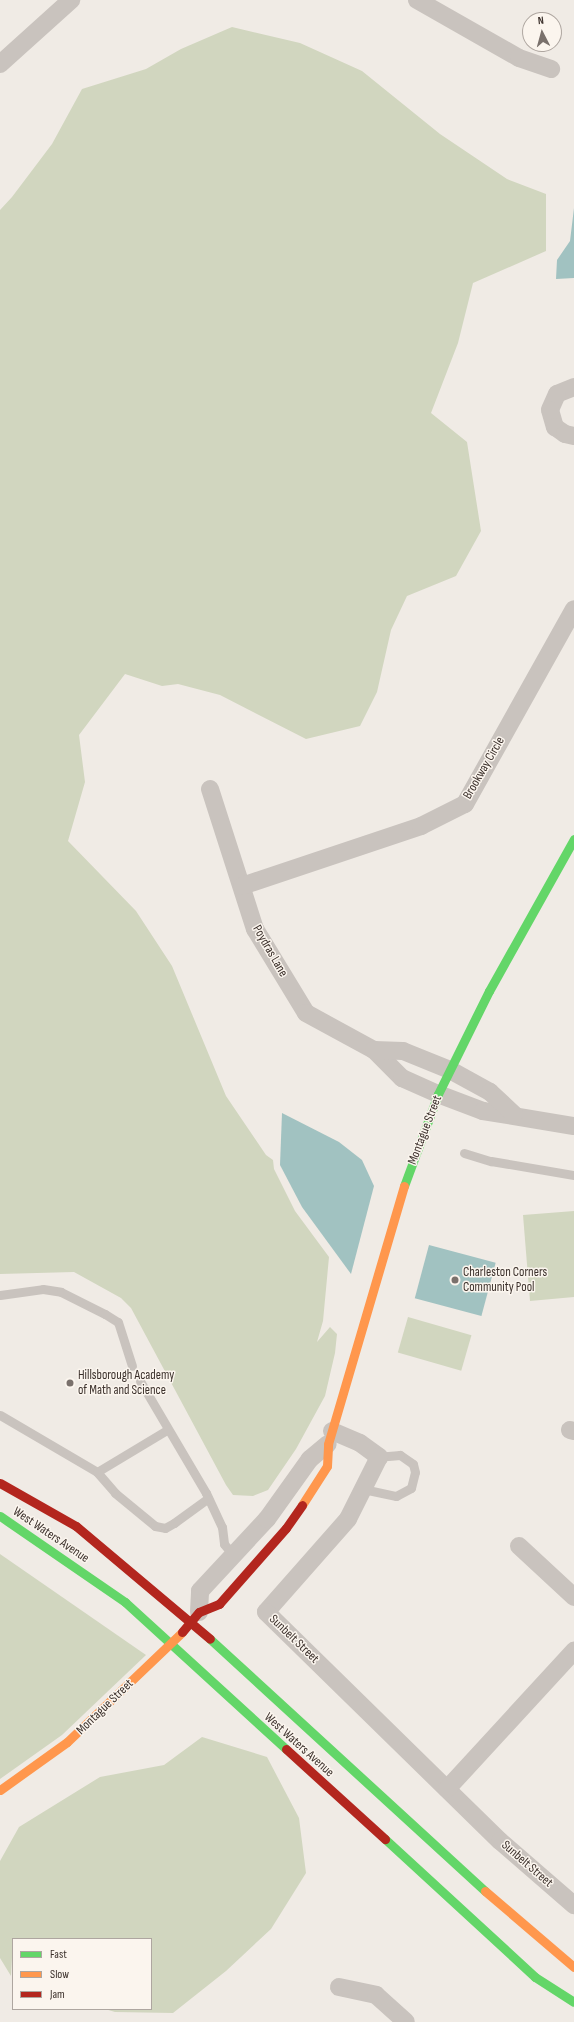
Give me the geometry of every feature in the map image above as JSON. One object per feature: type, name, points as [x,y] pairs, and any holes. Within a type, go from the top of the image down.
[{"type":"street","points":[[0,64],[71,0]]},
{"type":"street","points":[[417,0],[519,58],[551,69]]},
{"type":"street","points":[[574,387],[557,394],[550,410],[555,427],[565,434],[574,436]]},
{"type":"street","name":"Brookway Circle","points":[[242,886],[421,826],[465,804],[574,609]]},
{"type":"street","name":"Poydras Lane","points":[[210,789],[255,929],[306,1013],[374,1050],[402,1078],[438,1094],[483,1111],[514,1114],[574,1126]]},
{"type":"street","name":"Montague Street","points":[[0,1790],[67,1742],[170,1645],[195,1617],[219,1604],[286,1528],[327,1466],[330,1438],[394,1213],[438,1094],[489,991],[574,839]]},
{"type":"street","name":"Poydras Lane","points":[[374,1050],[403,1051],[450,1070],[490,1092],[514,1114]]},
{"type":"street","points":[[195,1617],[200,1591],[267,1519],[310,1459],[330,1438],[360,1443],[378,1457]]},
{"type":"street","name":"Sunbelt Street","points":[[378,1457],[348,1519],[266,1612],[500,1841],[574,1905]]},
{"type":"street","name":"West Waters Avenue","points":[[0,1483],[76,1526],[195,1617],[508,1912],[574,1967]]},
{"type":"street","name":"West Waters Avenue","points":[[0,1516],[125,1602],[170,1645],[534,1976],[574,2002]]},
{"type":"street","points":[[519,1546],[574,1597]]},
{"type":"street","points":[[447,1789],[574,1651]]},
{"type":"street","points":[[339,1987],[376,1994],[406,2022]]},
{"type":"lane","points":[[464,1153],[491,1161],[574,1175]]},
{"type":"lane","points":[[0,1295],[43,1288],[61,1292],[105,1314],[118,1322],[132,1366]]},
{"type":"lane","points":[[140,1381],[207,1499],[222,1527],[224,1544],[234,1556]]},
{"type":"lane","points":[[0,1415],[97,1472],[116,1493],[155,1526],[165,1528],[169,1526],[207,1499]]},
{"type":"lane","points":[[97,1472],[167,1430]]},
{"type":"lane","points":[[363,1488],[396,1496],[411,1488],[416,1472],[413,1464],[407,1458],[390,1454],[378,1457]]},
{"type":"green space","points":[[232,27],[300,43],[362,71],[440,134],[507,179],[546,194],[546,251],[473,283],[458,343],[431,413],[467,442],[481,531],[456,576],[407,596],[391,630],[377,692],[360,726],[306,739],[220,695],[178,684],[162,686],[125,674],[79,735],[85,782],[68,841],[136,911],[172,966],[226,1096],[266,1155],[273,1160],[274,1169],[295,1211],[329,1257],[323,1321],[317,1342],[330,1327],[337,1334],[335,1353],[325,1396],[296,1449],[268,1490],[253,1496],[233,1495],[226,1485],[131,1308],[121,1298],[74,1272],[0,1274],[0,210],[12,197],[52,144],[82,89],[146,69],[181,49]]},
{"type":"green space","points":[[574,1211],[574,1297],[530,1301],[523,1215]]},
{"type":"green space","points":[[408,1317],[471,1335],[461,1371],[398,1353]]},
{"type":"green space","points":[[0,1554],[146,1655],[62,1735],[0,1779]]},
{"type":"green space","points":[[202,1737],[267,1757],[299,1818],[306,1873],[271,1929],[226,1971],[173,2013],[115,2012],[108,2010],[152,2010],[152,1938],[12,1938],[11,1976],[0,1958],[0,1861],[19,1827],[100,1777],[164,1765]]},
{"type":"water","points":[[574,208],[574,278],[556,279],[557,260],[570,241]]},
{"type":"water","points":[[282,1113],[339,1142],[362,1160],[374,1186],[351,1274],[302,1207],[280,1165]]},
{"type":"water","name":"Charleston Corners Community Pool","points":[[429,1245],[496,1263],[481,1316],[415,1298]]},
{"type":"traffic: fast","points":[[404,1186],[438,1094],[489,991],[574,839]]},
{"type":"traffic: fast","points":[[0,1516],[125,1602],[286,1749]]},
{"type":"traffic: fast","points":[[210,1639],[485,1891]]},
{"type":"traffic: fast","points":[[385,1839],[535,1977],[574,2002]]},
{"type":"traffic: slow","points":[[302,1505],[327,1466],[328,1444],[404,1186]]},
{"type":"traffic: slow","points":[[0,1790],[67,1742],[182,1632]]},
{"type":"traffic: slow","points":[[485,1891],[574,1967]]},
{"type":"traffic: jam","points":[[0,1483],[76,1526],[210,1639]]},
{"type":"traffic: jam","points":[[182,1632],[199,1612],[219,1604],[286,1528],[302,1505]]},
{"type":"traffic: jam","points":[[286,1749],[385,1839]]},
{"type":"place","name":"Charleston Corners Community Pool","points":[[455,1280]]},
{"type":"place","name":"Hillsborough Academy of Math and Science","points":[[70,1383]]}]
